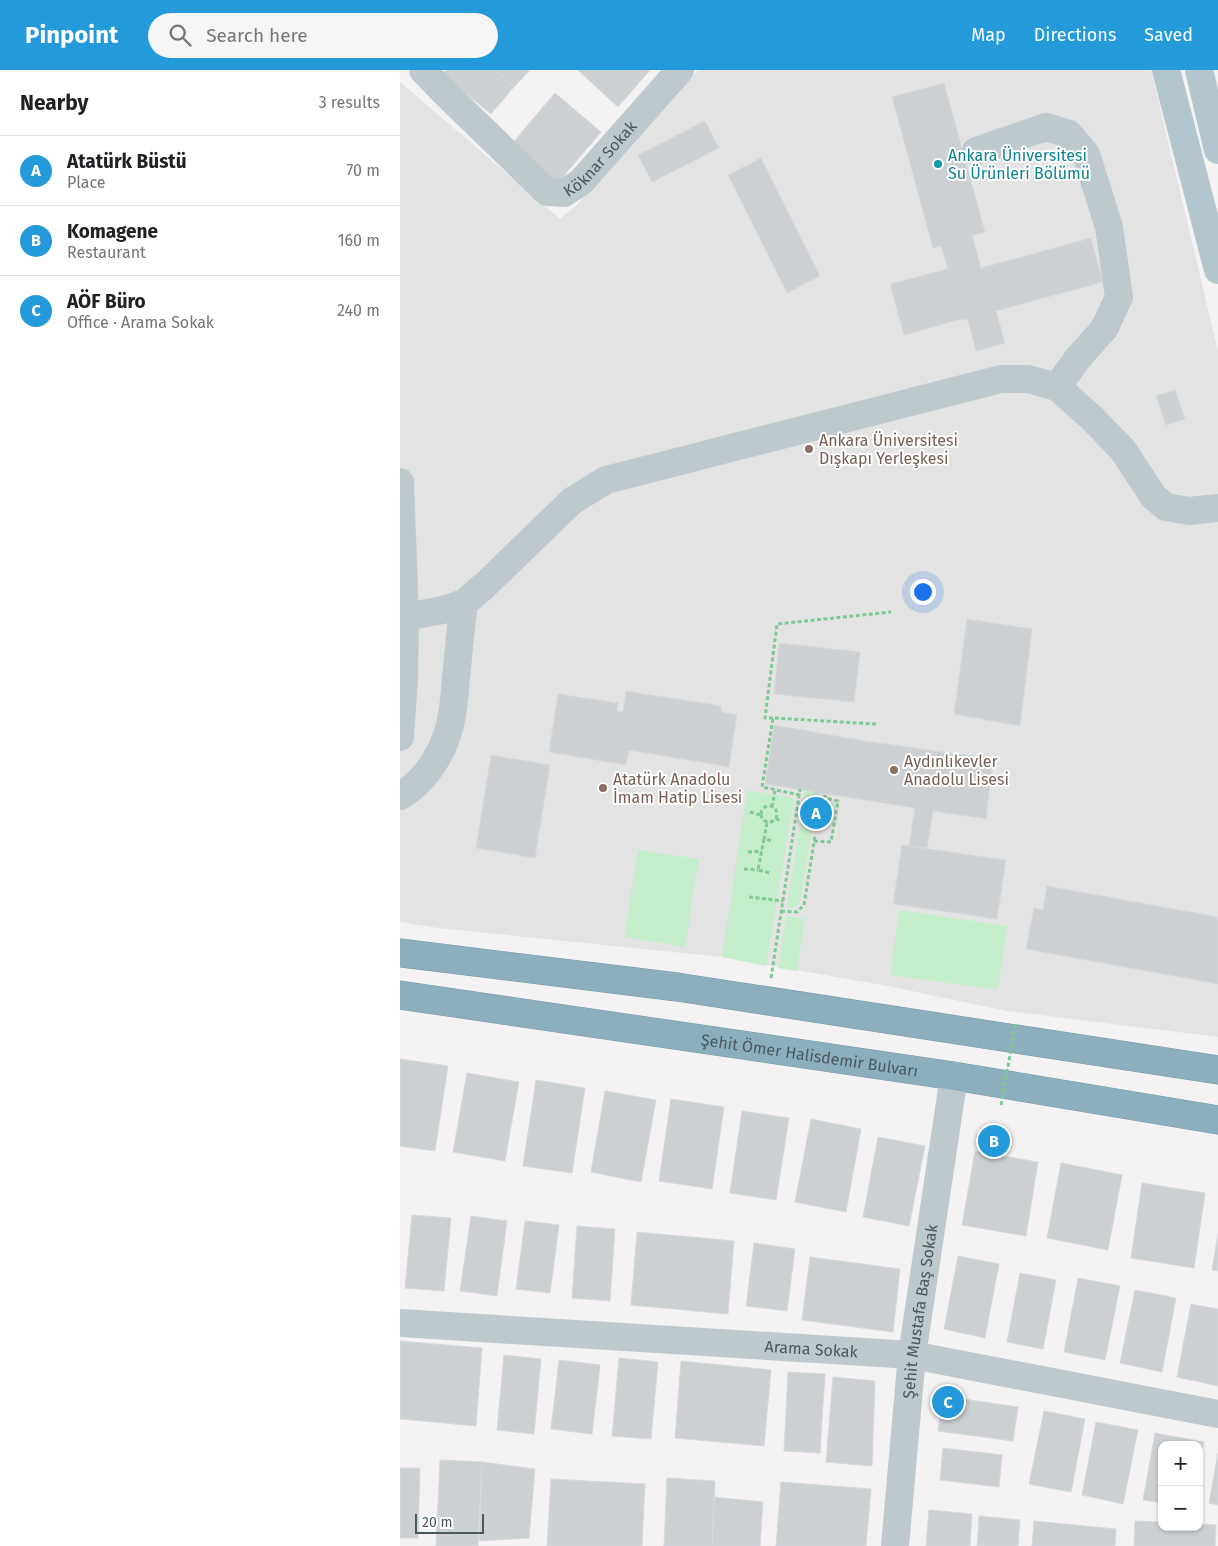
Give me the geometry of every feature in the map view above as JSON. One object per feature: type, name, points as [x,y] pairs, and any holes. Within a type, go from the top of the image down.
[{"type":"highway","points":[[400,953],[677,987],[1218,1070]]},
{"type":"highway","name":"Şehit Ömer Halisdemir Bulvarı","points":[[400,995],[954,1076],[1218,1120]]},
{"type":"main road","points":[[1166,70],[1218,270]]},
{"type":"main road","points":[[1199,70],[1218,150]]},
{"type":"street","name":"Köknar Sokak","points":[[423,70],[546,192],[564,193],[581,182],[680,70]]},
{"type":"street","points":[[976,151],[1046,127],[1069,134],[1086,154],[1109,227],[1119,297],[1104,329],[1078,358],[1057,386]]},
{"type":"street","points":[[405,617],[443,610],[464,603],[572,501],[606,480],[1001,379],[1028,379],[1057,386],[1123,450],[1153,496],[1166,507],[1189,511],[1218,508]]},
{"type":"street","points":[[400,482],[405,617],[404,679],[400,737]]},
{"type":"street","points":[[400,796],[418,782],[433,764],[452,716],[464,603]]},
{"type":"street","name":"Şehit Mustafa Baş Sokak","points":[[895,1546],[912,1355],[954,1076]]},
{"type":"street","name":"Arama Sokak","points":[[400,1323],[912,1355],[1218,1414]]},
{"type":"path","points":[[876,724],[765,718],[777,624],[891,612]]},
{"type":"path","points":[[773,718],[762,787],[800,795]]},
{"type":"path","points":[[767,1000],[800,789]]},
{"type":"path","points":[[772,807],[775,791]]},
{"type":"path","points":[[781,911],[797,912],[804,905],[814,838],[831,842],[838,801],[825,798],[824,796]]},
{"type":"path","points":[[760,815],[764,808],[772,807]]},
{"type":"path","points":[[750,812],[760,815],[767,823],[773,822],[776,818],[776,810],[772,807]]},
{"type":"path","points":[[776,818],[780,822]]},
{"type":"path","points":[[758,870],[767,823]]},
{"type":"path","points":[[764,839],[773,841]]},
{"type":"path","points":[[748,852],[762,851]]},
{"type":"path","points":[[744,870],[758,870],[770,873]]},
{"type":"path","points":[[749,897],[783,901]]},
{"type":"path","points":[[1001,1105],[1016,1022]]},
{"type":"shaded area","points":[[698,70],[1151,70],[1218,351],[1218,1037],[1007,1011],[888,986],[722,957],[438,928],[400,922],[400,82],[560,219],[576,206]]},
{"type":"green space","points":[[747,790],[794,798],[766,966],[722,957]]},
{"type":"green space","points":[[805,790],[818,793],[800,901],[795,907],[787,908]]},
{"type":"green space","points":[[638,850],[699,859],[685,947],[624,937]]},
{"type":"green space","points":[[899,910],[1007,926],[998,990],[890,975]]},
{"type":"green space","points":[[786,916],[805,919],[797,971],[778,968]]},
{"type":"building","points":[[447,70],[495,70],[514,87],[491,114],[442,74]]},
{"type":"building","points":[[495,70],[530,70],[514,87]]},
{"type":"building","points":[[578,70],[650,70],[618,107]]},
{"type":"building","name":"Ankara Üniversitesi Su Ürünleri Bölümü","points":[[944,83],[985,232],[972,235],[981,268],[1091,238],[1103,282],[996,311],[1005,343],[976,351],[968,320],[961,319],[904,335],[890,284],[948,269],[941,246],[933,248],[892,97]]},
{"type":"building","points":[[555,93],[601,132],[556,185],[510,146]]},
{"type":"building","points":[[705,121],[719,148],[652,182],[638,155]]},
{"type":"building","points":[[761,158],[820,276],[787,293],[728,175]]},
{"type":"building","points":[[1175,390],[1185,419],[1166,425],[1156,396]]},
{"type":"building","points":[[967,619],[1032,629],[1020,726],[954,714]]},
{"type":"building","points":[[779,643],[860,652],[854,702],[774,694]]},
{"type":"building","points":[[626,691],[721,706],[721,712],[737,715],[729,767],[629,750],[626,765],[549,752],[558,694],[618,703],[617,711],[623,712]]},
{"type":"building","points":[[774,725],[864,741],[993,759],[986,819],[933,811],[927,848],[909,846],[915,808],[765,784]]},
{"type":"building","points":[[491,755],[550,765],[535,858],[476,848]]},
{"type":"building","points":[[902,845],[1006,860],[997,919],[893,904]]},
{"type":"building","points":[[1047,886],[1218,917],[1218,984],[1026,949],[1034,908],[1043,910]]},
{"type":"building","points":[[400,1059],[448,1066],[435,1151],[400,1146]]},
{"type":"building","points":[[467,1073],[519,1082],[505,1161],[453,1152]]},
{"type":"building","points":[[536,1080],[585,1088],[572,1173],[523,1166]]},
{"type":"building","points":[[605,1091],[656,1100],[641,1182],[591,1172]]},
{"type":"building","points":[[671,1099],[724,1107],[712,1189],[659,1181]]},
{"type":"building","points":[[742,1111],[789,1118],[776,1200],[730,1193]]},
{"type":"building","points":[[811,1119],[861,1129],[846,1212],[795,1202]]},
{"type":"building","points":[[878,1137],[925,1146],[909,1226],[863,1217]]},
{"type":"building","points":[[975,1151],[1038,1162],[1026,1236],[962,1225]]},
{"type":"building","points":[[1061,1163],[1122,1175],[1108,1250],[1047,1238]]},
{"type":"building","points":[[1142,1183],[1205,1193],[1194,1268],[1131,1258]]},
{"type":"building","points":[[412,1215],[451,1218],[444,1291],[405,1288]]},
{"type":"building","points":[[471,1216],[507,1221],[497,1296],[460,1291]]},
{"type":"building","points":[[525,1221],[559,1225],[550,1293],[516,1289]]},
{"type":"building","points":[[577,1226],[615,1229],[610,1301],[572,1298]]},
{"type":"building","points":[[637,1232],[734,1241],[728,1314],[631,1305]]},
{"type":"building","points":[[1218,1234],[1218,1271],[1212,1270]]},
{"type":"building","points":[[754,1243],[795,1249],[787,1311],[746,1306]]},
{"type":"building","points":[[958,1256],[999,1264],[985,1338],[944,1329]]},
{"type":"building","points":[[810,1257],[900,1269],[893,1332],[802,1320]]},
{"type":"building","points":[[1020,1273],[1056,1280],[1043,1349],[1007,1342]]},
{"type":"building","points":[[1078,1278],[1120,1286],[1105,1360],[1064,1352]]},
{"type":"building","points":[[1135,1290],[1176,1298],[1162,1372],[1120,1363]]},
{"type":"building","points":[[1191,1304],[1218,1309],[1218,1386],[1177,1377]]},
{"type":"building","points":[[400,1341],[482,1348],[476,1426],[400,1419]]},
{"type":"building","points":[[504,1355],[541,1359],[534,1434],[497,1430]]},
{"type":"building","points":[[619,1358],[658,1362],[651,1439],[612,1436]]},
{"type":"building","points":[[559,1360],[600,1365],[592,1434],[551,1429]]},
{"type":"building","points":[[681,1361],[771,1370],[764,1446],[675,1438]]},
{"type":"building","points":[[788,1372],[825,1374],[820,1453],[784,1451]]},
{"type":"building","points":[[833,1377],[875,1381],[872,1466],[826,1462]]},
{"type":"building","points":[[943,1396],[1018,1407],[1013,1441],[938,1431]]},
{"type":"building","points":[[1044,1411],[1085,1419],[1071,1492],[1029,1484]]},
{"type":"building","points":[[1096,1422],[1138,1430],[1123,1504],[1082,1495]]},
{"type":"building","points":[[1155,1433],[1199,1441],[1158,1441],[1158,1502],[1143,1500]]},
{"type":"building","points":[[943,1448],[1002,1455],[999,1487],[940,1480]]},
{"type":"building","points":[[1218,1453],[1218,1505],[1209,1503]]},
{"type":"building","points":[[440,1460],[482,1462],[478,1546],[436,1546]]},
{"type":"building","points":[[482,1462],[535,1469],[529,1538],[479,1541]]},
{"type":"building","points":[[400,1468],[420,1468],[418,1538],[400,1538]]},
{"type":"building","points":[[667,1478],[715,1481],[712,1546],[664,1546]]},
{"type":"building","points":[[551,1479],[645,1484],[642,1546],[547,1546]]},
{"type":"building","points":[[781,1482],[871,1489],[866,1546],[776,1546]]},
{"type":"building","points":[[714,1497],[763,1502],[760,1546],[712,1546]]},
{"type":"building","points":[[929,1510],[972,1514],[970,1546],[926,1546]]},
{"type":"building","points":[[979,1516],[1020,1520],[1018,1546],[977,1546]]},
{"type":"building","points":[[1034,1521],[1116,1529],[1115,1546],[1032,1546]]},
{"type":"building","points":[[1135,1521],[1158,1522],[1158,1531],[1203,1531],[1203,1524],[1216,1525],[1215,1546],[1134,1546]]},
{"type":"place","name":"Ankara Üniversitesi Su Ürünleri Bölümü","points":[[938,164]]},
{"type":"place","name":"Ankara Üniversitesi Dışkapı Yerleşkesi","points":[[809,449]]},
{"type":"place","name":"Aydınlıkevler Anadolu Lisesi","points":[[894,770]]},
{"type":"place","name":"Atatürk Anadolu İmam Hatip Lisesi","points":[[603,788]]},
{"type":"place","name":"Atatürk Büstü","points":[[816,813]]},
{"type":"place","name":"Komagene","points":[[994,1141]]},
{"type":"place","name":"AÖF Büro","points":[[948,1402]]}]
